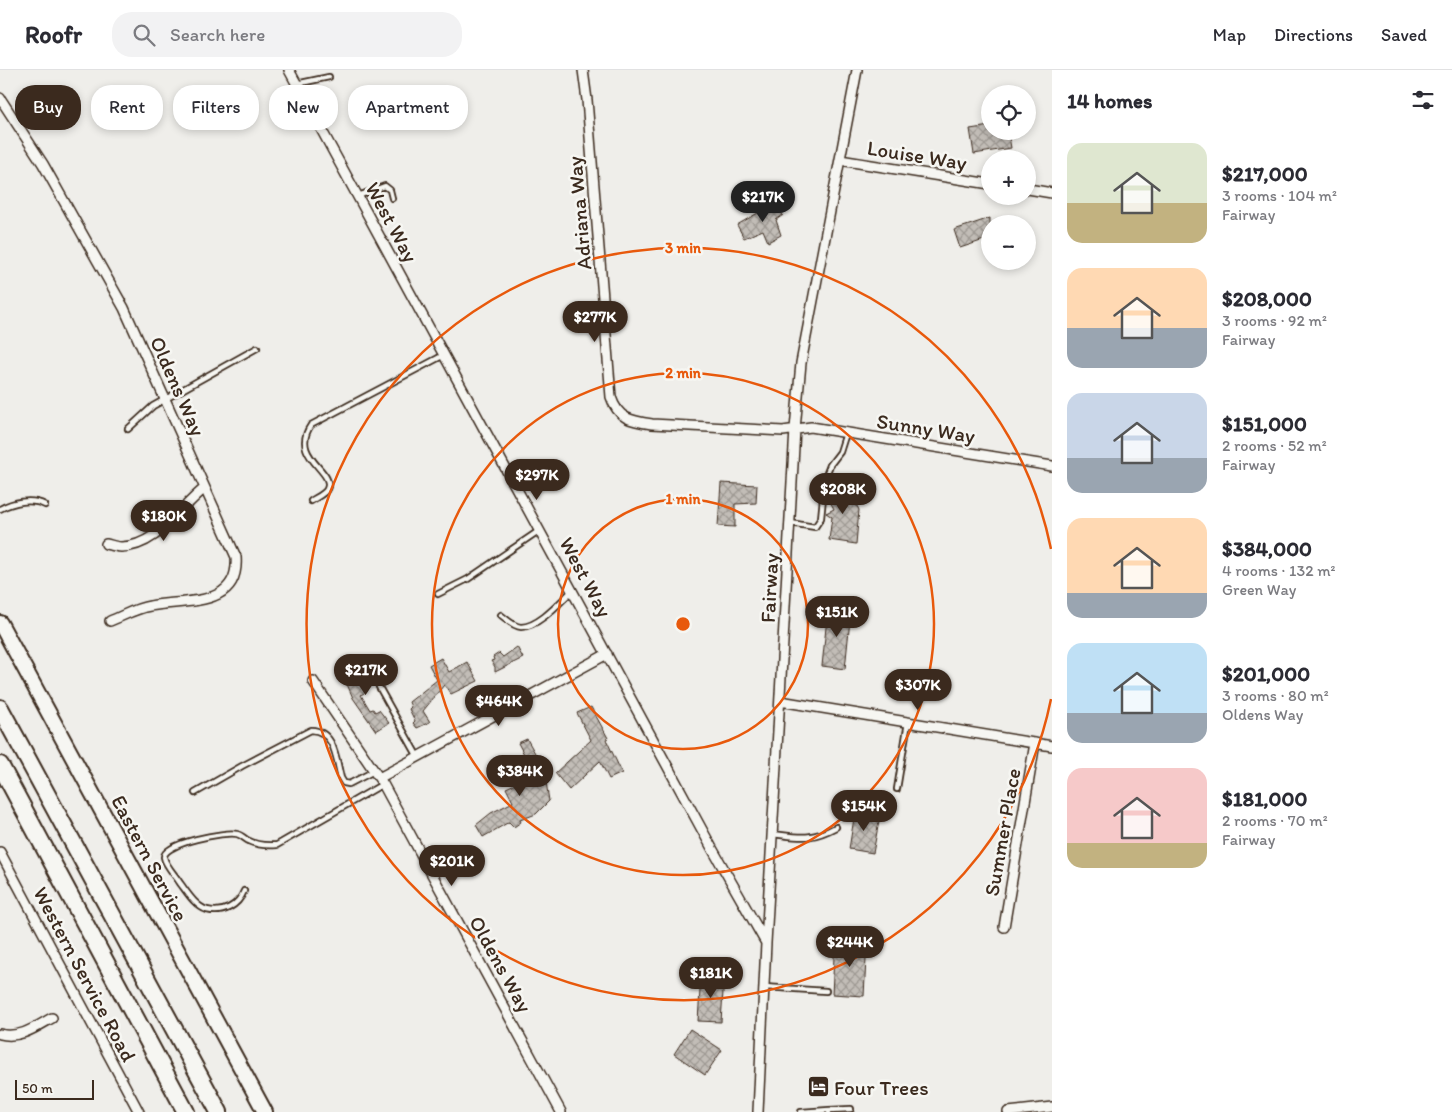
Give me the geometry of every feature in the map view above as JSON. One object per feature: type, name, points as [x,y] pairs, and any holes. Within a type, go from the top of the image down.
[{"type":"highway","points":[[0,708],[219,1112]]},
{"type":"highway","points":[[0,765],[186,1112]]},
{"type":"main road","name":"Eastern Service","points":[[0,623],[265,1112]]},
{"type":"street","name":"West Way","points":[[289,70],[713,850],[766,943]]},
{"type":"street","name":"Adriana Way","points":[[583,70],[611,397],[614,407],[628,419],[652,424],[783,431],[795,429]]},
{"type":"street","name":"Fairway","points":[[758,1112],[795,429],[801,362],[857,70]]},
{"type":"street","name":"Oldens Way","points":[[0,98],[43,164],[124,308],[236,557],[235,572],[228,588],[218,596],[148,606],[110,621]]},
{"type":"street","name":"Louise Way","points":[[840,160],[981,183]]},
{"type":"street","points":[[1036,190],[1052,193]]},
{"type":"street","name":"Sunny Way","points":[[795,429],[811,427],[1052,466]]},
{"type":"street","points":[[106,544],[120,547],[132,546],[146,540],[159,531],[192,498],[205,488]]},
{"type":"street","points":[[379,778],[608,654]]},
{"type":"street","name":"Oldens Way","points":[[313,681],[379,778],[561,1112]]},
{"type":"street","points":[[780,700],[1052,746]]},
{"type":"street","name":"Summer Place","points":[[1004,927],[1035,743]]},
{"type":"street","name":"Western Service Road","points":[[0,852],[139,1112]]},
{"type":"street","points":[[0,1034],[9,1036],[20,1034],[52,1018]]},
{"type":"street","points":[[1008,1112],[1052,1107]]},
{"type":"lane","points":[[296,84],[329,77]]},
{"type":"lane","points":[[358,196],[385,186],[390,190],[392,198]]},
{"type":"lane","points":[[128,429],[147,410],[257,348]]},
{"type":"lane","points":[[311,501],[328,488],[325,476],[306,450],[304,442],[306,432],[311,425],[444,354]]},
{"type":"lane","points":[[790,523],[815,527],[818,524],[821,518],[825,478],[830,465],[840,452],[846,433]]},
{"type":"lane","points":[[0,509],[27,501],[39,502],[45,505]]},
{"type":"lane","points":[[438,594],[468,579],[540,530]]},
{"type":"lane","points":[[501,615],[516,626],[527,626],[548,614],[573,590]]},
{"type":"lane","points":[[378,688],[418,757]]},
{"type":"lane","points":[[897,789],[908,722]]},
{"type":"lane","points":[[195,793],[311,730],[322,732],[330,740],[344,783],[349,784],[379,778]]},
{"type":"lane","points":[[244,891],[240,900],[230,907],[219,911],[207,910],[198,905],[166,863],[164,858],[167,850],[178,844],[228,833],[237,834],[257,844],[277,845],[379,778]]},
{"type":"lane","points":[[772,834],[807,838],[821,835],[836,827]]},
{"type":"lane","points":[[764,987],[826,991]]},
{"type":"lane","points":[[802,1112],[851,1109]]},
{"type":"building","points":[[981,127],[981,140],[1010,140],[1011,148],[981,150],[981,153],[974,154],[970,129]]},
{"type":"building","points":[[770,201],[783,215],[776,220],[781,235],[768,242],[763,230],[744,238],[737,225],[763,210]]},
{"type":"building","points":[[981,221],[981,241],[960,248],[954,230]]},
{"type":"building","points":[[845,481],[859,510],[856,544],[829,540],[832,517],[826,513],[834,509],[827,496],[828,489]]},
{"type":"building","points":[[721,483],[757,485],[756,503],[735,504],[735,527],[718,526]]},
{"type":"building","points":[[828,608],[851,610],[845,669],[822,666]]},
{"type":"building","points":[[517,647],[523,658],[495,672],[495,667],[491,661],[494,660],[493,657],[499,653],[503,657]]},
{"type":"building","points":[[441,658],[449,672],[467,662],[478,681],[451,694],[444,685],[423,711],[430,722],[417,728],[413,723],[415,721],[409,709],[411,707],[409,702],[437,680],[429,665]]},
{"type":"building","points":[[372,665],[379,678],[365,687],[367,691],[361,695],[370,710],[373,709],[375,712],[379,710],[389,723],[376,731],[353,698],[346,682]]},
{"type":"building","points":[[591,707],[608,738],[606,739],[622,773],[609,779],[600,761],[569,790],[555,773],[591,740],[577,713]]},
{"type":"building","points":[[527,739],[544,769],[549,801],[536,814],[520,820],[521,822],[514,827],[509,822],[483,837],[476,825],[491,813],[513,802],[506,788],[535,775],[518,743]]},
{"type":"building","points":[[855,812],[880,816],[873,853],[849,849]]},
{"type":"building","points":[[835,939],[867,941],[864,996],[832,994]]},
{"type":"building","points":[[701,975],[724,977],[721,1022],[698,1021]]},
{"type":"building","points":[[690,1029],[722,1050],[705,1075],[674,1054]]},
{"type":"place","name":"Four Trees","points":[[818,1087]]}]
